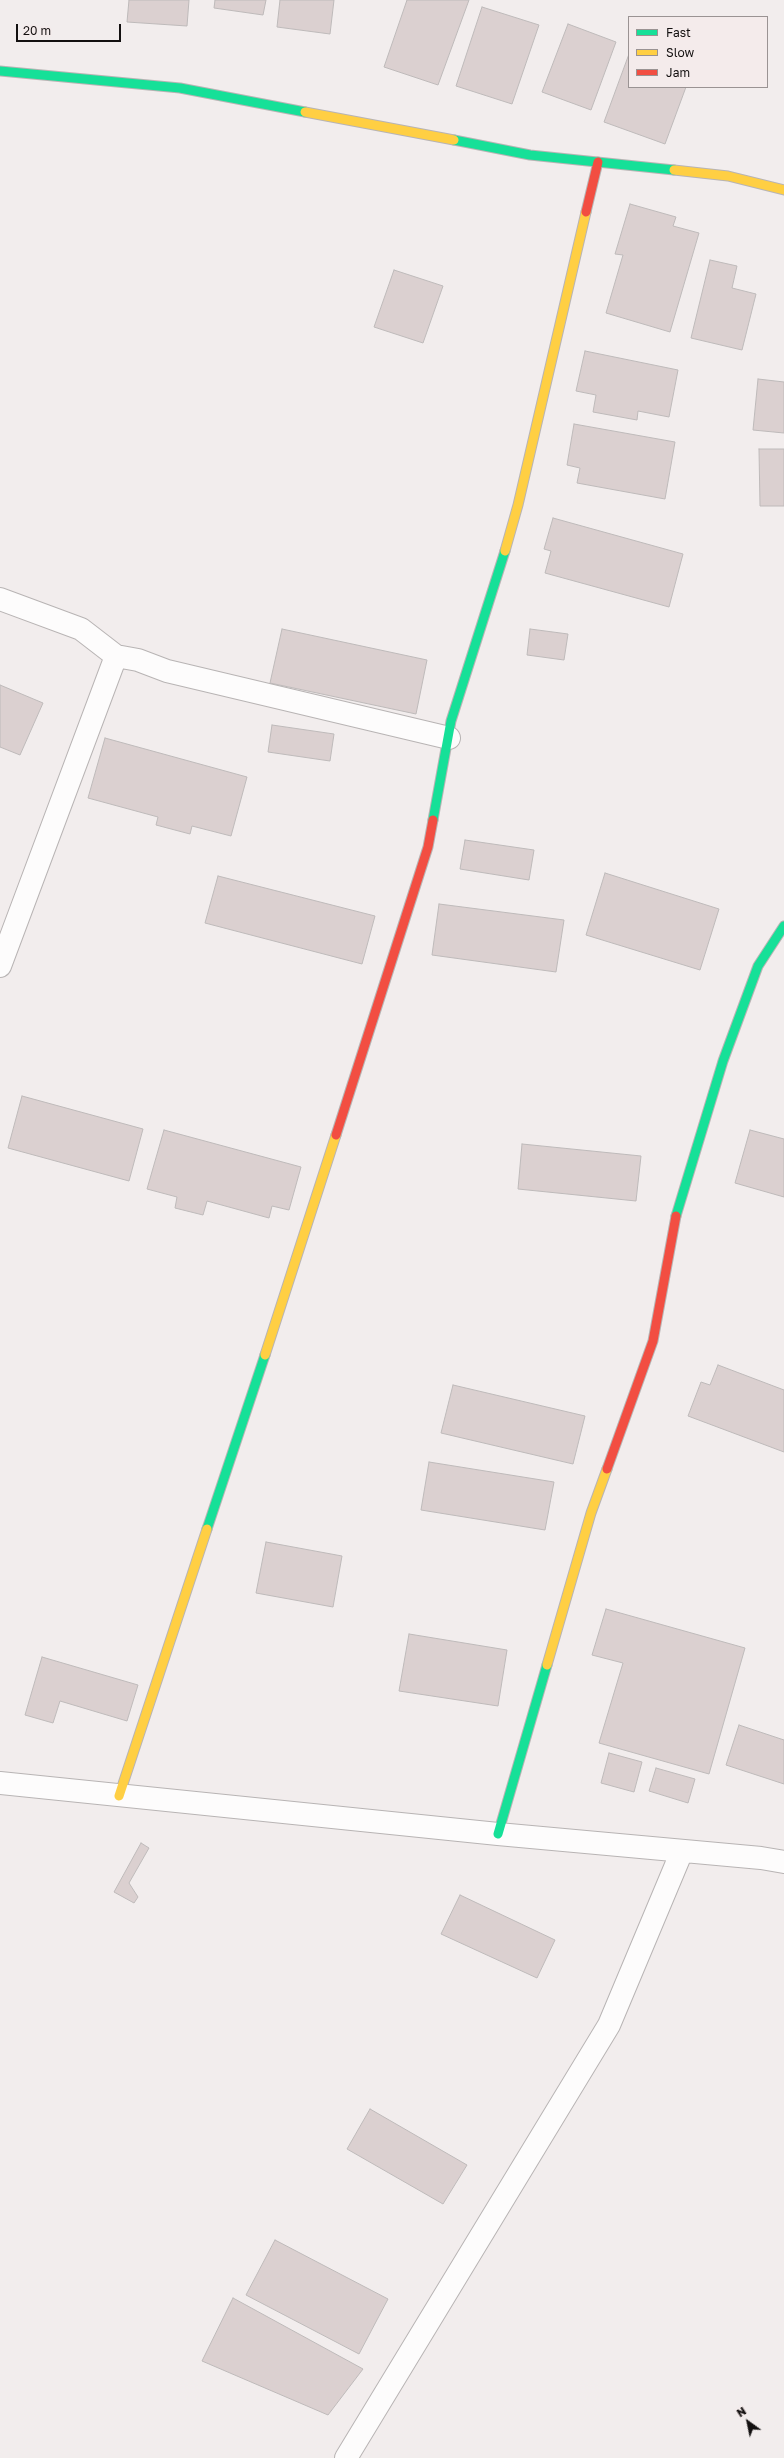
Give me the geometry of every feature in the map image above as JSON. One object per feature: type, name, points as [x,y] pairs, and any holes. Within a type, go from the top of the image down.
[{"type":"street","points":[[0,71],[180,88],[530,155],[728,176],[784,190]]},
{"type":"street","points":[[118,1796],[300,1248],[428,847],[452,721],[491,600],[518,505],[598,162]]},
{"type":"street","points":[[0,599],[81,629],[116,656],[138,660],[167,671],[449,738]]},
{"type":"street","points":[[0,966],[116,656]]},
{"type":"street","points":[[498,1834],[591,1513],[653,1341],[678,1208],[720,1068],[758,966],[784,926]]},
{"type":"street","points":[[0,1783],[784,1862]]},
{"type":"street","points":[[346,2458],[609,2025],[682,1851]]},
{"type":"building","points":[[129,0],[189,0],[187,26],[127,22]]},
{"type":"building","points":[[215,0],[266,0],[263,15],[214,8]]},
{"type":"building","points":[[280,0],[334,0],[330,34],[277,27]]},
{"type":"building","points":[[407,0],[469,0],[438,85],[384,67]]},
{"type":"building","points":[[482,7],[539,25],[512,104],[456,86]]},
{"type":"building","points":[[568,24],[616,42],[591,110],[542,92]]},
{"type":"building","points":[[628,57],[628,88],[686,88],[665,144],[604,122]]},
{"type":"building","points":[[630,204],[676,217],[673,226],[699,233],[670,332],[606,313],[623,255],[615,254]]},
{"type":"building","points":[[710,260],[737,266],[732,288],[756,294],[742,350],[691,338]]},
{"type":"building","points":[[394,270],[443,286],[423,343],[374,327]]},
{"type":"building","points":[[585,351],[678,370],[669,417],[638,411],[637,420],[593,412],[596,395],[576,391]]},
{"type":"building","points":[[758,379],[784,382],[784,433],[753,430]]},
{"type":"building","points":[[574,424],[675,442],[665,499],[577,483],[580,468],[567,465]]},
{"type":"building","points":[[759,449],[784,449],[784,506],[760,506]]},
{"type":"building","points":[[553,518],[683,554],[669,607],[545,573],[551,551],[544,549]]},
{"type":"building","points":[[282,629],[427,660],[416,714],[270,683]]},
{"type":"building","points":[[530,629],[568,634],[564,660],[527,655]]},
{"type":"building","points":[[0,685],[43,703],[20,755],[0,747]]},
{"type":"building","points":[[272,725],[334,734],[330,761],[268,752]]},
{"type":"building","points":[[105,738],[247,777],[231,836],[192,826],[190,834],[156,825],[158,817],[88,798]]},
{"type":"building","points":[[465,840],[534,850],[529,880],[460,869]]},
{"type":"building","points":[[605,873],[719,909],[700,970],[586,935]]},
{"type":"building","points":[[218,876],[375,916],[362,964],[205,923]]},
{"type":"building","points":[[439,904],[564,920],[556,972],[432,955]]},
{"type":"building","points":[[22,1096],[143,1129],[129,1181],[8,1148]]},
{"type":"building","points":[[164,1130],[301,1167],[289,1210],[272,1206],[269,1218],[207,1201],[203,1215],[175,1208],[177,1197],[147,1189]]},
{"type":"building","points":[[750,1130],[784,1139],[784,1197],[735,1183]]},
{"type":"building","points":[[522,1144],[641,1156],[636,1201],[518,1189]]},
{"type":"building","points":[[718,1365],[784,1390],[784,1452],[688,1416],[701,1382],[710,1385]]},
{"type":"building","points":[[453,1385],[585,1416],[573,1464],[441,1433]]},
{"type":"building","points":[[429,1462],[554,1482],[545,1530],[421,1510]]},
{"type":"building","points":[[266,1542],[342,1556],[333,1607],[256,1593]]},
{"type":"building","points":[[606,1609],[745,1648],[709,1774],[599,1743],[623,1663],[592,1655]]},
{"type":"building","points":[[409,1634],[507,1650],[498,1706],[399,1691]]},
{"type":"building","points":[[42,1657],[138,1685],[127,1721],[60,1701],[53,1723],[25,1715]]},
{"type":"building","points":[[739,1725],[784,1740],[784,1784],[726,1765]]},
{"type":"building","points":[[609,1753],[642,1762],[634,1792],[601,1783]]},
{"type":"building","points":[[656,1768],[695,1779],[688,1803],[649,1791]]},
{"type":"building","points":[[141,1843],[149,1848],[129,1883],[138,1897],[134,1903],[114,1892]]},
{"type":"building","points":[[460,1895],[555,1940],[537,1978],[441,1934]]},
{"type":"building","points":[[370,2109],[467,2165],[443,2204],[347,2149]]},
{"type":"building","points":[[275,2240],[388,2299],[359,2354],[246,2295]]},
{"type":"building","points":[[233,2298],[363,2369],[328,2415],[202,2361]]},
{"type":"traffic: fast","points":[[0,71],[180,88],[305,112]]},
{"type":"traffic: fast","points":[[454,140],[530,155],[674,170]]},
{"type":"traffic: fast","points":[[433,820],[451,721],[505,551]]},
{"type":"traffic: fast","points":[[676,1216],[723,1061],[758,966],[784,926]]},
{"type":"traffic: fast","points":[[207,1529],[265,1355]]},
{"type":"traffic: fast","points":[[498,1834],[547,1665]]},
{"type":"traffic: slow","points":[[305,112],[454,140]]},
{"type":"traffic: slow","points":[[674,170],[728,176],[784,190]]},
{"type":"traffic: slow","points":[[505,551],[518,505],[586,212]]},
{"type":"traffic: slow","points":[[265,1355],[336,1135]]},
{"type":"traffic: slow","points":[[547,1665],[591,1513],[607,1469]]},
{"type":"traffic: slow","points":[[119,1796],[207,1529]]},
{"type":"traffic: jam","points":[[586,212],[598,162]]},
{"type":"traffic: jam","points":[[336,1135],[428,847],[433,820]]},
{"type":"traffic: jam","points":[[607,1469],[653,1341],[676,1216]]}]
